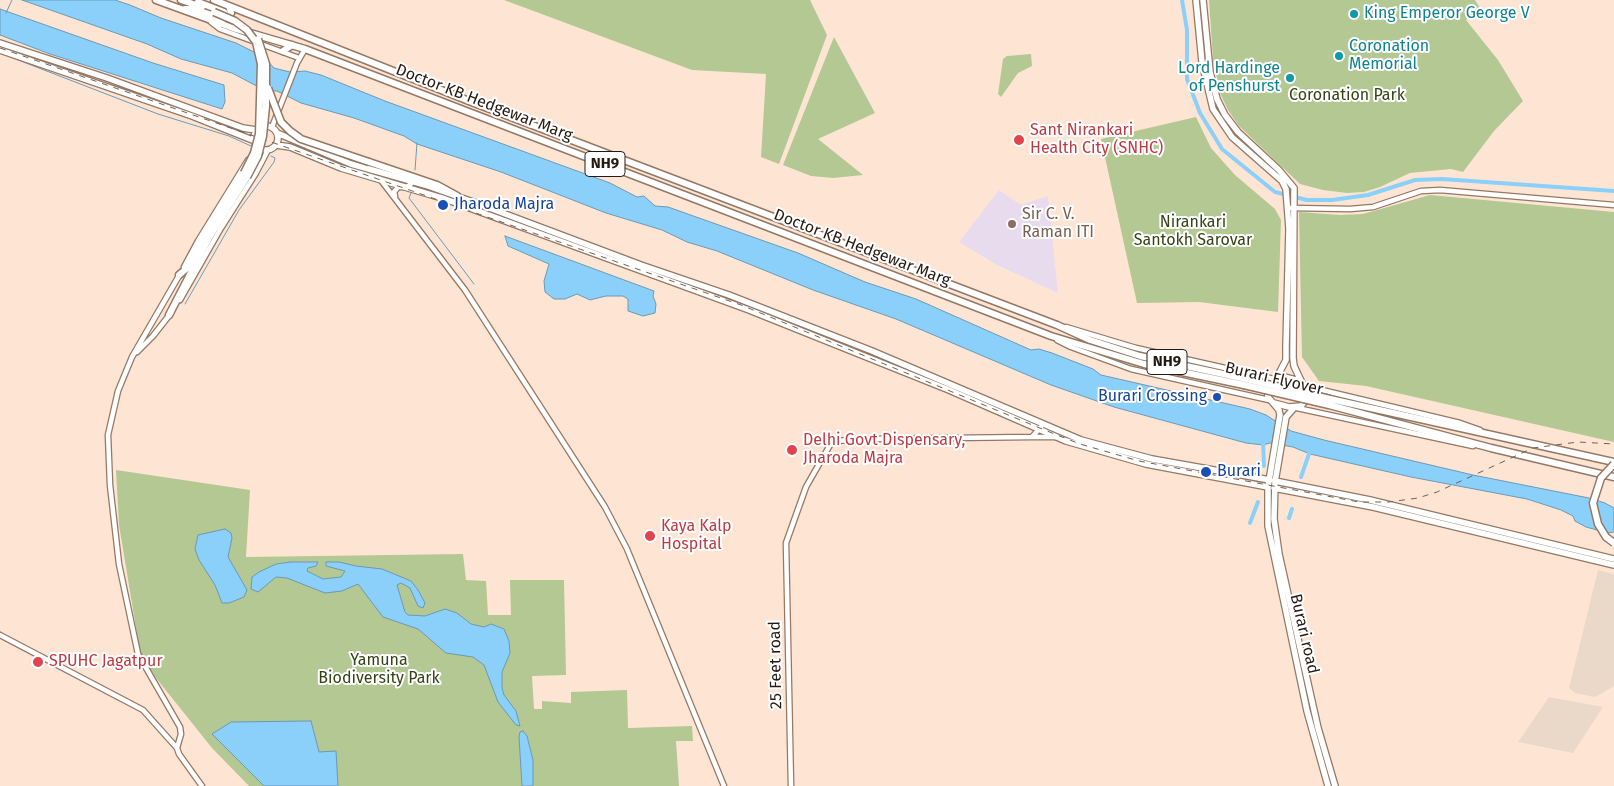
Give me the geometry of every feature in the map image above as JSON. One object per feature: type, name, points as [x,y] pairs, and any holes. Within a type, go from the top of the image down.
[{"type":"highway","name":"Doctor KB Hedgewar Marg","points":[[156,0],[305,49],[1051,336]]},
{"type":"highway","points":[[169,315],[195,259],[254,153],[260,119],[261,64],[256,42],[241,25],[214,12],[181,0]]},
{"type":"highway","points":[[180,275],[195,259],[258,156],[263,136],[267,85],[264,54],[256,35],[249,27],[224,12],[192,0]]},
{"type":"highway","name":"Doctor KB Hedgewar Marg","points":[[214,0],[469,101],[1057,324]]},
{"type":"highway","points":[[182,10],[194,9],[224,19],[231,13],[229,6]]},
{"type":"highway","points":[[283,51],[292,45]]},
{"type":"highway","points":[[267,85],[281,122],[301,139],[437,185],[457,196]]},
{"type":"highway","name":"Burari Flyover","points":[[1057,324],[1089,344],[1144,364],[1282,394],[1491,448]]},
{"type":"highway","name":"Burari Flyover","points":[[1051,336],[1460,430],[1494,435]]},
{"type":"highway","name":"NH9","points":[[1494,435],[1614,463]]},
{"type":"highway","points":[[1491,448],[1614,477]]},
{"type":"highway","points":[[1614,463],[1600,478],[1593,503],[1598,524],[1606,537],[1614,543]]},
{"type":"main road","points":[[1196,0],[1202,62],[1213,109],[1232,137],[1282,181],[1286,189],[1291,252],[1293,358],[1307,399],[1283,416]]},
{"type":"main road","points":[[1203,0],[1210,72],[1221,107],[1238,132],[1279,170],[1292,184],[1295,192],[1286,360],[1275,378],[1268,383],[1266,390],[1272,402],[1283,416],[1272,484]]},
{"type":"main road","points":[[0,43],[107,78],[243,128],[256,130],[264,126],[272,127],[277,133],[351,164],[457,196],[641,266],[729,295],[872,351],[1042,427],[1057,437],[1110,455],[1146,464],[1370,500],[1614,559]]},
{"type":"main road","points":[[0,50],[192,116],[255,143],[258,147],[268,150],[276,145],[290,147],[341,168],[408,187],[807,332],[1042,427],[1080,440],[1124,453],[1373,507],[1614,565]]},
{"type":"main road","points":[[255,143],[256,130]]},
{"type":"main road","points":[[276,145],[277,133]]},
{"type":"main road","points":[[1275,378],[1290,378],[1303,385]]},
{"type":"main road","points":[[1272,402],[1295,408]]},
{"type":"main road","name":"Burari road","points":[[1272,484],[1267,513],[1270,546],[1307,711],[1328,786]]},
{"type":"main road","name":"Burari road","points":[[1272,484],[1279,554],[1318,728],[1335,786]]},
{"type":"street","points":[[207,18],[220,29],[283,51],[298,61]]},
{"type":"street","points":[[272,127],[298,61],[305,49]]},
{"type":"street","points":[[177,748],[181,734],[180,727],[138,654],[119,564],[113,520],[108,435],[118,391],[132,356],[198,241],[250,158],[255,143]]},
{"type":"street","points":[[132,356],[153,336],[169,315],[256,173],[268,150]]},
{"type":"street","points":[[379,178],[395,196],[465,290],[531,397],[604,507],[627,549],[724,786]]},
{"type":"street","points":[[395,196],[394,192],[398,187],[408,187],[413,182]]},
{"type":"street","points":[[1287,206],[1332,210],[1365,208],[1421,192],[1440,190],[1614,206]]},
{"type":"street","points":[[1057,324],[1136,348],[1275,378]]},
{"type":"street","points":[[1051,336],[1071,347],[1131,369],[1272,402]]},
{"type":"street","points":[[1303,385],[1460,422],[1494,435]]},
{"type":"street","points":[[1321,413],[1326,391]]},
{"type":"street","points":[[1295,408],[1457,444],[1491,448]]},
{"type":"street","points":[[1032,437],[1042,427]]},
{"type":"street","points":[[1032,437],[1057,437]]},
{"type":"street","name":"25 Feet road","points":[[791,786],[786,543],[805,490],[835,441],[1032,437]]},
{"type":"street","points":[[0,634],[132,702],[149,714],[177,748],[202,786]]},
{"type":"shaded area","name":"Sir C. V. Raman ITI","points":[[999,190],[1021,205],[1048,196],[1058,293],[997,265],[959,242]]},
{"type":"shaded area","points":[[1598,570],[1614,574],[1614,686],[1595,697],[1575,693],[1569,688]]},
{"type":"shaded area","points":[[1549,697],[1603,707],[1573,753],[1518,742]]},
{"type":"green space","points":[[504,0],[810,0],[827,35],[779,164],[761,157],[766,74],[692,70]]},
{"type":"green space","name":"Coronation Park","points":[[1209,0],[1475,0],[1480,8],[1466,20],[1498,60],[1523,101],[1494,131],[1463,172],[1451,169],[1410,173],[1364,192],[1347,193],[1323,190],[1300,184],[1239,126],[1228,110],[1220,93],[1213,59]]},
{"type":"green space","points":[[834,37],[875,113],[818,139],[863,175],[833,178],[811,176],[783,165]]},
{"type":"green space","points":[[1031,54],[1032,66],[1018,73],[1001,97],[998,94],[1003,59],[1007,56]]},
{"type":"green space","name":"Nirankari Santokh Sarovar","points":[[1196,117],[1211,148],[1235,175],[1275,209],[1281,220],[1278,312],[1199,302],[1137,303],[1101,139]]},
{"type":"green space","points":[[1430,195],[1614,212],[1614,442],[1366,386],[1319,381],[1302,357],[1299,212],[1340,215],[1363,214]]},
{"type":"green space","name":"Yamuna Biodiversity Park","points":[[116,470],[250,490],[246,557],[463,554],[466,580],[486,581],[488,615],[511,615],[510,580],[564,580],[566,675],[532,676],[534,709],[542,709],[542,701],[571,703],[571,692],[627,690],[628,728],[692,726],[693,741],[676,741],[679,786],[249,786],[212,748],[156,678],[140,652],[119,525]]},
{"type":"water","points":[[22,0],[115,0],[130,5],[161,18],[236,43],[264,57],[274,68],[290,72],[305,71],[321,75],[385,101],[610,183],[637,197],[644,196],[655,206],[668,207],[798,253],[865,282],[916,299],[1031,350],[1039,349],[1052,353],[1093,369],[1101,375],[1250,409],[1266,415],[1291,431],[1324,440],[1473,475],[1589,498],[1605,503],[1614,508],[1614,532],[1608,533],[1586,527],[1575,521],[1573,516],[1561,510],[1527,499],[1411,477],[1310,454],[1293,447],[1270,443],[1263,445],[1246,443],[1114,407],[1051,385],[896,319],[813,290],[717,251],[687,242],[662,230],[606,213],[501,172],[417,144],[404,136],[354,118],[301,103],[277,91],[266,91],[232,73],[181,59],[147,44]]},
{"type":"water","points":[[0,9],[153,63],[224,85],[225,102],[222,109],[50,54],[0,35]]},
{"type":"water","points":[[505,236],[654,291],[655,313],[643,316],[628,311],[628,299],[623,296],[606,296],[590,300],[577,294],[565,299],[554,299],[545,292],[544,281],[549,264],[508,246]]},
{"type":"water","points":[[225,529],[231,533],[232,538],[228,557],[247,590],[244,597],[229,603],[222,603],[215,585],[199,560],[195,549],[198,535]]},
{"type":"water","points":[[318,562],[316,566],[308,568],[307,571],[323,579],[341,577],[345,571],[326,566],[326,562],[339,562],[382,569],[411,581],[418,590],[425,603],[423,608],[418,606],[410,588],[401,583],[397,585],[405,612],[408,615],[425,616],[445,609],[457,613],[471,624],[484,627],[491,624],[504,629],[509,641],[510,653],[502,672],[502,688],[504,695],[516,711],[520,726],[516,725],[498,702],[484,665],[473,657],[446,653],[418,629],[383,617],[358,584],[342,591],[325,593],[287,578],[276,577],[258,592],[251,589],[252,577],[259,572],[276,564]]},
{"type":"water","points":[[311,721],[319,752],[336,751],[338,786],[264,786],[212,734],[231,722]]},
{"type":"water","points":[[523,731],[527,736],[533,760],[533,786],[522,786],[519,737],[520,732]]},
{"type":"waterway","points":[[6,13],[12,0]]},
{"type":"waterway","points":[[1182,0],[1187,30],[1187,79],[1200,113],[1222,149],[1275,192],[1307,200],[1332,200],[1368,195],[1415,180],[1442,179],[1614,191]]},
{"type":"waterway","points":[[0,53],[158,114],[229,136],[251,146]]},
{"type":"waterway","points":[[415,170],[417,143]]},
{"type":"waterway","points":[[185,304],[239,210],[274,162],[275,158],[271,156]]},
{"type":"waterway","points":[[411,193],[409,198],[474,284]]},
{"type":"waterway","points":[[1263,441],[1264,466]]},
{"type":"waterway","points":[[1301,477],[1310,451]]},
{"type":"waterway","points":[[1250,523],[1258,502]]},
{"type":"waterway","points":[[1289,518],[1292,509]]},
{"type":"railway","points":[[0,48],[741,305],[1080,444],[1139,461],[1359,502],[1389,502],[1418,498],[1437,492],[1533,448],[1578,442],[1614,444]]},
{"type":"place","name":"King Emperor George V","points":[[1354,14]]},
{"type":"place","name":"Coronation Memorial","points":[[1339,56]]},
{"type":"place","name":"Lord Hardinge of Penshurst","points":[[1290,78]]},
{"type":"place","name":"Sant Nirankari Health City (SNHC)","points":[[1019,140]]},
{"type":"place","name":"Jharoda Majra","points":[[443,205]]},
{"type":"place","name":"Sir C. V. Raman ITI","points":[[1012,224]]},
{"type":"place","name":"Burari Crossing","points":[[1217,397]]},
{"type":"place","name":"Delhi Govt Dispensary, Jharoda Majra","points":[[792,450]]},
{"type":"place","name":"Burari","points":[[1206,472]]},
{"type":"place","name":"Kaya Kalp Hospital","points":[[650,536]]},
{"type":"place","name":"SPUHC Jagatpur","points":[[38,662]]}]
